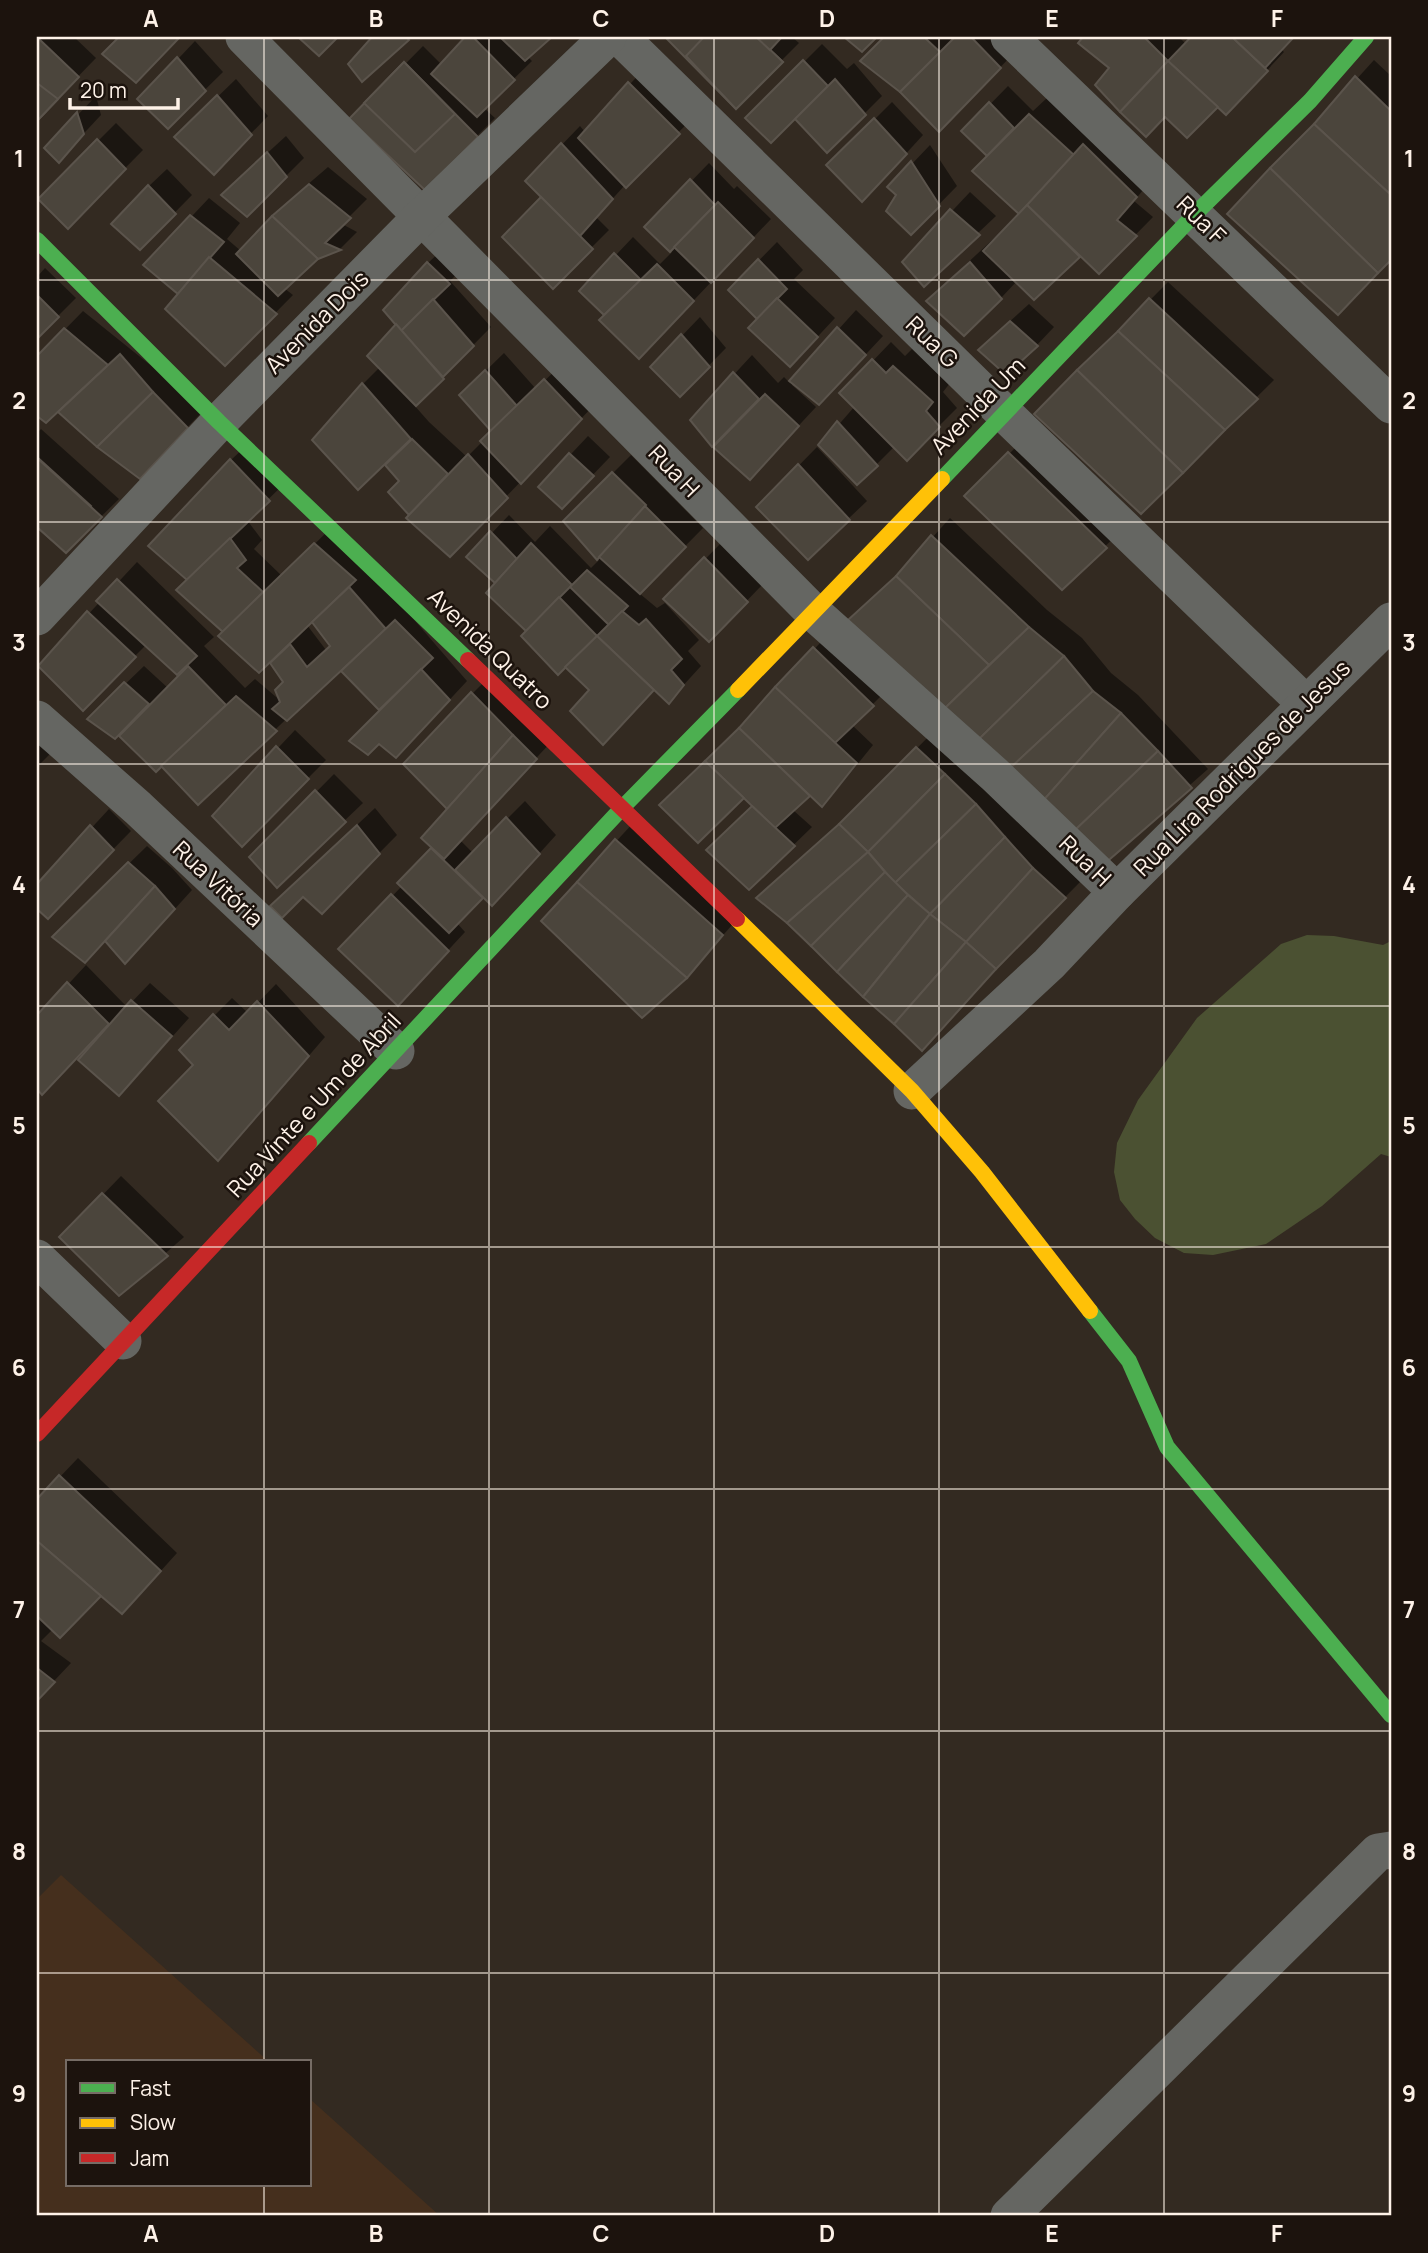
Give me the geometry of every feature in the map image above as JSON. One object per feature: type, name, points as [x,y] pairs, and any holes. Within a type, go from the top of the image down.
[{"type":"street","name":"Rua H","points":[[244,37],[814,613],[995,775],[1117,892]]},
{"type":"street","name":"Avenida Dois","points":[[37,617],[219,422],[422,216],[608,37]]},
{"type":"street","name":"Rua G","points":[[620,37],[1004,413],[1307,704]]},
{"type":"street","name":"Rua F","points":[[1009,37],[1391,405]]},
{"type":"street","name":"Avenida Um","points":[[623,807],[814,613],[1195,214],[1310,101],[1366,37]]},
{"type":"street","name":"Avenida Quatro","points":[[37,240],[219,422],[623,807],[912,1091],[982,1172],[1129,1361],[1167,1447],[1391,1715]]},
{"type":"street","name":"Rua Lira Rodrigues de Jesus","points":[[912,1091],[1049,964],[1117,892],[1391,621]]},
{"type":"street","name":"Rua Vitória","points":[[37,719],[138,808],[396,1052]]},
{"type":"street","name":"Rua Vinte e Um de Abril","points":[[37,1434],[623,807]]},
{"type":"street","points":[[37,1258],[123,1341]]},
{"type":"street","points":[[1009,2216],[1378,1852],[1391,1850]]},
{"type":"shaded area","points":[[61,1875],[267,2060],[66,2060],[66,2186],[312,2186],[312,2101],[440,2216],[37,2216],[37,1899]]},
{"type":"green space","points":[[1307,935],[1334,936],[1383,945],[1391,941],[1391,1157],[1381,1154],[1322,1206],[1266,1244],[1213,1255],[1184,1253],[1155,1238],[1120,1200],[1114,1172],[1117,1143],[1138,1100],[1197,1018],[1281,944]]},
{"type":"building","points":[[37,37],[79,77],[37,121]]},
{"type":"building","points":[[119,37],[180,37],[136,83],[102,54]]},
{"type":"building","points":[[298,37],[338,37],[319,56]]},
{"type":"building","points":[[372,37],[406,37],[409,40],[362,82],[348,64]]},
{"type":"building","points":[[465,37],[473,37],[515,80],[477,117],[431,74]]},
{"type":"building","points":[[500,37],[552,37],[525,61]]},
{"type":"building","points":[[665,37],[756,37],[783,62],[736,109]]},
{"type":"building","points":[[704,37],[757,37],[783,62],[736,109],[686,56]]},
{"type":"building","points":[[756,37],[782,37],[770,50]]},
{"type":"building","points":[[844,37],[877,37],[862,52]]},
{"type":"building","points":[[884,37],[924,37],[940,52],[900,92],[860,61]]},
{"type":"building","points":[[955,37],[971,37],[1001,68],[939,132],[900,92]]},
{"type":"building","points":[[1083,37],[1144,37],[1168,61],[1120,112],[1095,85],[1109,68],[1078,43]]},
{"type":"building","points":[[1191,37],[1232,37],[1268,71],[1226,115],[1168,61]]},
{"type":"building","points":[[1232,37],[1294,37],[1265,68]]},
{"type":"building","points":[[177,57],[206,91],[168,129],[137,99]]},
{"type":"building","points":[[803,60],[828,86],[771,143],[745,118]]},
{"type":"building","points":[[1168,61],[1218,107],[1187,138],[1165,117],[1146,137],[1120,112]]},
{"type":"building","points":[[404,62],[478,137],[425,190],[349,119]]},
{"type":"building","points":[[404,62],[455,114],[415,152],[364,103]]},
{"type":"building","points":[[1355,76],[1391,111],[1391,195],[1314,124]]},
{"type":"building","points":[[835,79],[866,115],[827,153],[795,119]]},
{"type":"building","points":[[628,82],[680,134],[626,188],[578,138]]},
{"type":"building","points":[[37,83],[58,99],[37,121]]},
{"type":"building","points":[[217,95],[252,135],[214,175],[174,137]]},
{"type":"building","points":[[989,102],[1014,128],[987,156],[961,131]]},
{"type":"building","points":[[77,112],[84,134],[59,163],[44,148]]},
{"type":"building","points":[[1029,114],[1074,155],[1019,214],[972,171]]},
{"type":"building","points":[[874,118],[907,154],[862,202],[826,165]]},
{"type":"building","points":[[1314,124],[1391,195],[1391,260],[1378,273],[1270,168]]},
{"type":"building","points":[[97,139],[126,169],[68,229],[38,199]]},
{"type":"building","points":[[561,143],[613,199],[580,236],[525,181]]},
{"type":"building","points":[[1083,144],[1137,197],[1117,220],[1137,236],[1099,274],[1027,205]]},
{"type":"building","points":[[267,152],[287,177],[247,217],[221,195]]},
{"type":"building","points":[[911,161],[940,206],[911,235],[886,211],[896,195],[887,187]]},
{"type":"building","points":[[1270,168],[1378,273],[1338,315],[1227,214]]},
{"type":"building","points":[[690,179],[715,205],[670,252],[644,227]]},
{"type":"building","points":[[309,184],[351,218],[325,243],[341,250],[318,259],[272,216]]},
{"type":"building","points":[[148,185],[176,214],[140,250],[111,224]]},
{"type":"building","points":[[541,197],[593,249],[553,289],[502,237]]},
{"type":"building","points":[[718,202],[754,238],[711,283],[674,247]]},
{"type":"building","points":[[1027,205],[1080,257],[1034,300],[983,251]]},
{"type":"building","points":[[950,209],[980,235],[924,287],[902,262]]},
{"type":"building","points":[[190,215],[224,242],[178,294],[143,265]]},
{"type":"building","points":[[272,216],[318,259],[278,296],[236,254]]},
{"type":"building","points":[[614,253],[641,280],[604,315],[579,291]]},
{"type":"building","points":[[209,257],[277,314],[225,366],[165,309]]},
{"type":"building","points":[[758,259],[787,289],[757,319],[728,290]]},
{"type":"building","points":[[427,262],[450,284],[401,331],[383,310]]},
{"type":"building","points":[[970,262],[1002,299],[964,336],[926,301]]},
{"type":"building","points":[[657,264],[694,301],[639,359],[599,320]]},
{"type":"building","points":[[37,295],[59,317],[37,339]]},
{"type":"building","points":[[777,298],[818,337],[790,367],[748,328]]},
{"type":"building","points":[[1149,298],[1258,399],[1225,430],[1118,331]]},
{"type":"building","points":[[433,299],[474,346],[443,377],[401,331]]},
{"type":"building","points":[[1010,321],[1038,346],[1006,375],[978,350]]},
{"type":"building","points":[[396,324],[444,379],[416,406],[367,356]]},
{"type":"building","points":[[837,327],[866,355],[819,405],[789,381]]},
{"type":"building","points":[[64,328],[108,365],[46,423],[37,416],[37,356]]},
{"type":"building","points":[[1118,331],[1225,430],[1183,473],[1077,370]]},
{"type":"building","points":[[681,334],[710,367],[680,397],[650,367]]},
{"type":"building","points":[[120,354],[153,392],[97,447],[58,412]]},
{"type":"building","points":[[872,359],[886,373],[893,366],[933,402],[926,411],[940,427],[907,461],[839,393]]},
{"type":"building","points":[[485,370],[517,406],[491,431],[459,395]]},
{"type":"building","points":[[1077,370],[1183,473],[1141,514],[1034,414]]},
{"type":"building","points":[[733,372],[759,399],[712,447],[690,420]]},
{"type":"building","points":[[544,379],[582,419],[521,484],[480,441]]},
{"type":"building","points":[[362,383],[411,439],[358,490],[312,440]]},
{"type":"building","points":[[153,392],[188,428],[140,479],[97,447]]},
{"type":"building","points":[[765,394],[799,426],[750,480],[713,447]]},
{"type":"building","points":[[837,421],[878,466],[857,485],[818,445]]},
{"type":"building","points":[[412,439],[448,474],[409,515],[388,492],[399,481],[385,465]]},
{"type":"building","points":[[1008,452],[1107,548],[1062,590],[964,496]]},
{"type":"building","points":[[569,453],[594,476],[562,509],[538,487]]},
{"type":"building","points":[[468,454],[508,498],[450,557],[406,518]]},
{"type":"building","points":[[37,457],[91,506],[54,542],[37,527]]},
{"type":"building","points":[[37,458],[102,517],[66,553],[37,527]]},
{"type":"building","points":[[230,459],[270,501],[187,580],[148,546]]},
{"type":"building","points":[[798,464],[850,520],[808,560],[756,507]]},
{"type":"building","points":[[612,472],[646,505],[597,560],[563,521]]},
{"type":"building","points":[[645,506],[686,547],[640,594],[599,557]]},
{"type":"building","points":[[490,531],[517,559],[495,583],[466,557]]},
{"type":"building","points":[[931,535],[1029,627],[989,665],[896,576]]},
{"type":"building","points":[[230,538],[246,560],[237,568],[263,592],[223,632],[176,590]]},
{"type":"building","points":[[314,543],[356,580],[259,673],[218,636]]},
{"type":"building","points":[[531,543],[572,585],[526,631],[486,593]]},
{"type":"building","points":[[704,557],[748,602],[709,642],[663,599]]},
{"type":"building","points":[[587,570],[628,606],[609,625],[570,587]]},
{"type":"building","points":[[896,576],[989,665],[943,710],[848,620]]},
{"type":"building","points":[[117,579],[197,656],[177,675],[96,601]]},
{"type":"building","points":[[349,587],[386,629],[287,721],[272,709],[280,702],[275,690],[283,682],[270,663],[290,644],[307,667],[330,646],[312,622]]},
{"type":"building","points":[[559,597],[597,636],[558,675],[521,636]]},
{"type":"building","points":[[87,611],[136,657],[83,711],[38,666]]},
{"type":"building","points":[[622,611],[639,625],[646,619],[682,659],[671,670],[684,685],[669,704],[597,636]]},
{"type":"building","points":[[395,620],[433,658],[379,710],[341,671]]},
{"type":"building","points":[[1029,627],[1064,656],[976,742],[943,710]]},
{"type":"building","points":[[597,636],[654,690],[603,745],[570,711],[589,690],[565,667]]},
{"type":"building","points":[[813,647],[874,706],[835,743],[775,687]]},
{"type":"building","points":[[1064,656],[1093,691],[1007,771],[976,742]]},
{"type":"building","points":[[188,666],[226,705],[156,772],[119,736]]},
{"type":"building","points":[[421,669],[450,700],[396,758],[379,744],[368,755],[349,741]]},
{"type":"building","points":[[124,682],[149,704],[115,739],[87,719]]},
{"type":"building","points":[[775,687],[857,763],[822,807],[739,728]]},
{"type":"building","points":[[1093,691],[1121,713],[1042,802],[1007,771]]},
{"type":"building","points":[[471,692],[513,735],[447,809],[403,764]]},
{"type":"building","points":[[236,696],[277,731],[198,805],[161,766]]},
{"type":"building","points":[[1121,713],[1158,751],[1073,832],[1042,802]]},
{"type":"building","points":[[739,728],[810,796],[775,828],[705,761]]},
{"type":"building","points":[[513,735],[537,759],[444,859],[421,838]]},
{"type":"building","points":[[276,746],[309,779],[242,847],[212,816]]},
{"type":"building","points":[[916,747],[945,774],[868,852],[839,824]]},
{"type":"building","points":[[1158,751],[1192,788],[1103,865],[1073,832]]},
{"type":"building","points":[[705,761],[744,798],[698,843],[659,805]]},
{"type":"building","points":[[945,774],[976,804],[895,883],[868,852]]},
{"type":"building","points":[[315,790],[346,822],[277,888],[249,857]]},
{"type":"building","points":[[976,804],[1005,837],[930,914],[895,883]]},
{"type":"building","points":[[752,806],[795,846],[749,890],[706,850]]},
{"type":"building","points":[[506,817],[540,854],[492,906],[455,870]]},
{"type":"building","points":[[839,824],[868,852],[787,923],[756,898]]},
{"type":"building","points":[[90,825],[114,850],[48,919],[37,909],[37,884]]},
{"type":"building","points":[[357,825],[380,854],[322,914],[303,897],[282,918],[270,906]]},
{"type":"building","points":[[1005,837],[1033,868],[966,942],[930,914]]},
{"type":"building","points":[[615,839],[723,935],[687,978],[577,882]]},
{"type":"building","points":[[431,848],[483,898],[449,933],[397,883]]},
{"type":"building","points":[[868,852],[885,872],[811,946],[787,923]]},
{"type":"building","points":[[128,862],[155,886],[85,963],[52,937]]},
{"type":"building","points":[[1033,868],[1066,898],[996,969],[966,942]]},
{"type":"building","points":[[885,872],[908,895],[837,972],[811,946]]},
{"type":"building","points":[[577,882],[687,978],[642,1018],[541,921]]},
{"type":"building","points":[[155,886],[175,909],[125,964],[105,941]]},
{"type":"building","points":[[391,894],[449,951],[398,1006],[338,949]]},
{"type":"building","points":[[908,895],[930,914],[863,997],[837,972]]},
{"type":"building","points":[[930,914],[966,942],[894,1024],[863,997]]},
{"type":"building","points":[[966,942],[996,969],[922,1051],[894,1024]]},
{"type":"building","points":[[67,982],[109,1024],[42,1095],[37,1089],[37,1015]]},
{"type":"building","points":[[131,1000],[172,1036],[119,1096],[78,1060]]},
{"type":"building","points":[[257,1001],[309,1056],[218,1161],[158,1101],[193,1065],[179,1050],[213,1014],[229,1030]]},
{"type":"building","points":[[102,1193],[168,1256],[119,1296],[59,1237]]},
{"type":"building","points":[[59,1475],[161,1571],[122,1614],[37,1541],[37,1499]]},
{"type":"building","points":[[37,1541],[101,1596],[60,1638],[37,1616]]},
{"type":"building","points":[[37,1668],[55,1682],[37,1701]]},
{"type":"traffic: fast","points":[[942,479],[1195,214],[1310,101],[1366,37]]},
{"type":"traffic: fast","points":[[37,240],[219,422],[468,660]]},
{"type":"traffic: fast","points":[[309,1143],[623,807],[738,690]]},
{"type":"traffic: fast","points":[[1090,1311],[1129,1361],[1167,1447],[1391,1715]]},
{"type":"traffic: slow","points":[[738,690],[942,479]]},
{"type":"traffic: slow","points":[[737,919],[912,1091],[982,1172],[1090,1311]]},
{"type":"traffic: jam","points":[[468,660],[737,919]]},
{"type":"traffic: jam","points":[[37,1434],[309,1143]]}]
